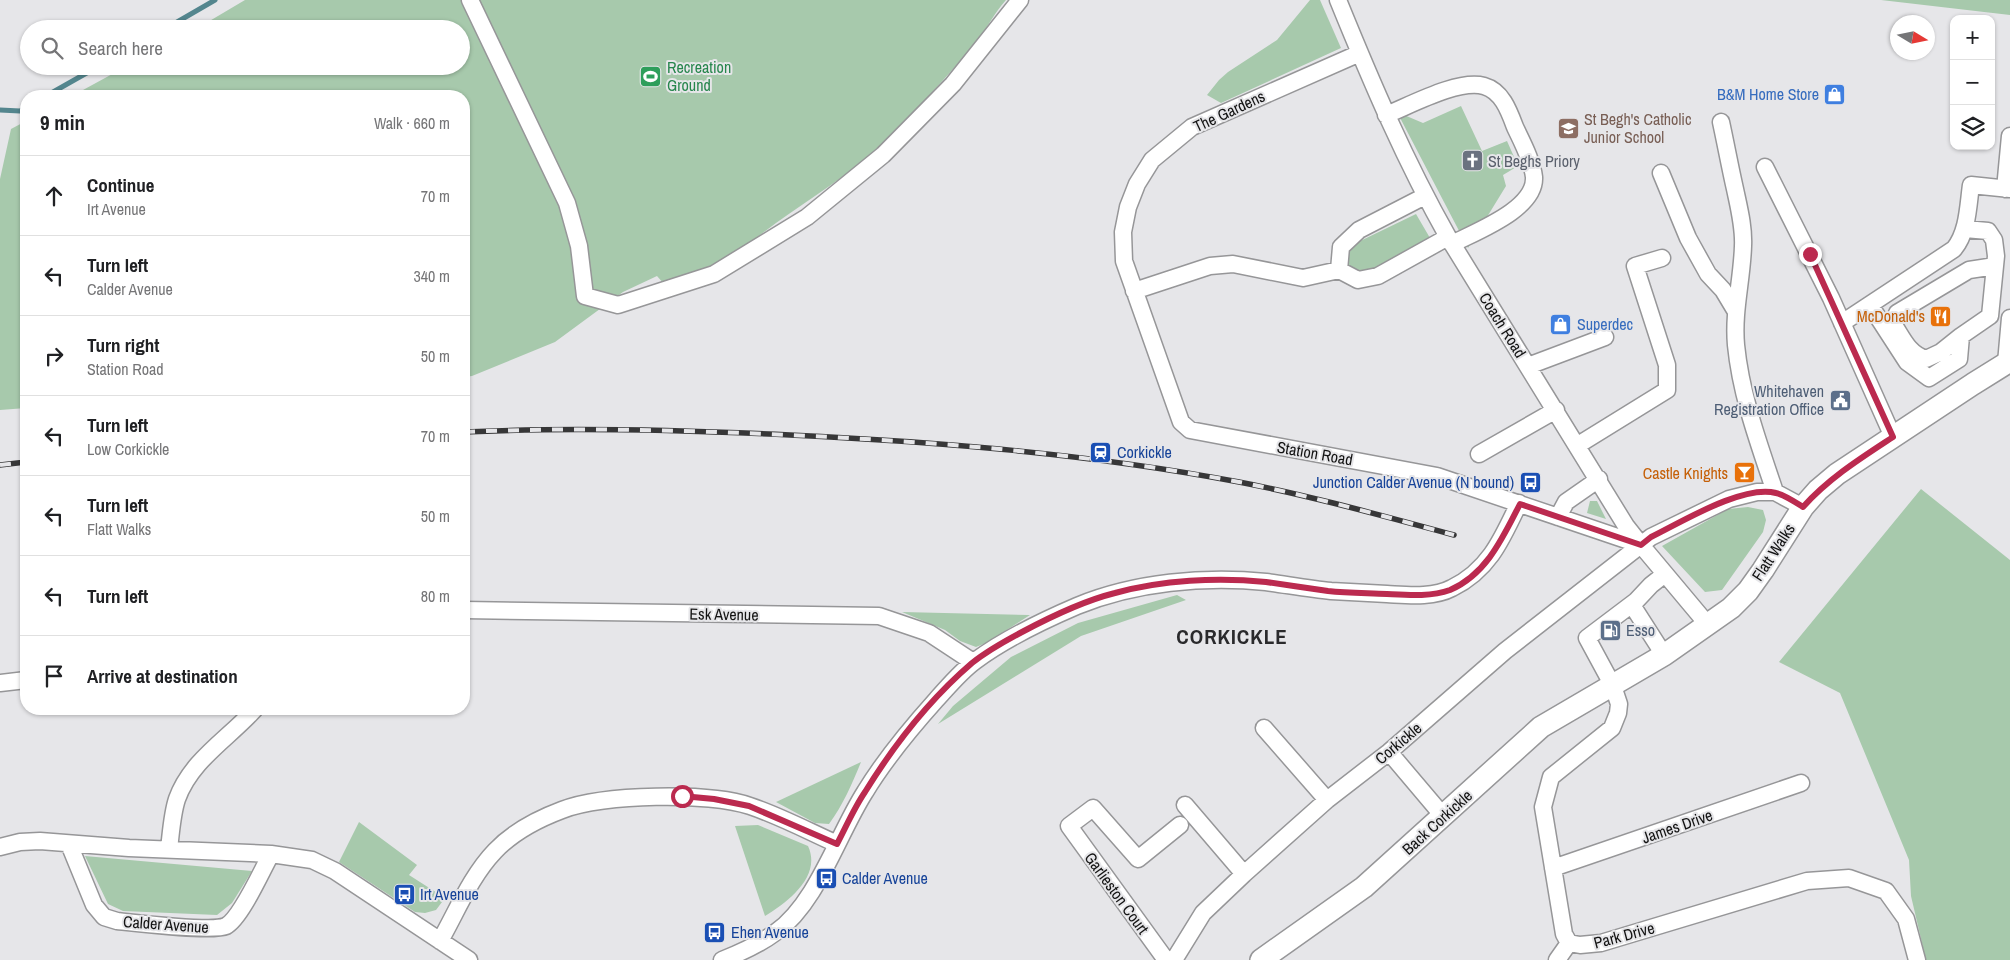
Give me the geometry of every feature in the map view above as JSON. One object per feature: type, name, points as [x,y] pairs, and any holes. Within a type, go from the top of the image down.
[{"type":"main road","name":"Flatt Walks","points":[[1708,625],[1731,608],[1748,591],[1803,507],[1818,490],[1837,474],[2008,362]]},
{"type":"main road","points":[[1613,686],[1708,625]]},
{"type":"main road","name":"Back Corkickle","points":[[1261,960],[1364,887],[1444,817],[1542,726],[1613,686]]},
{"type":"street","points":[[470,0],[567,203],[579,246],[585,296],[618,305],[714,274],[807,217],[890,148],[953,84],[1020,0]]},
{"type":"street","name":"Coach Road","points":[[1338,0],[1386,115],[1425,196],[1450,240],[1599,479],[1626,526],[1708,625]]},
{"type":"street","name":"The Gardens","points":[[1134,291],[1124,261],[1123,232],[1128,207],[1137,184],[1152,160],[1175,140],[1201,122],[1360,54]]},
{"type":"street","points":[[1134,291],[1210,266],[1233,264],[1303,278],[1339,270],[1358,280],[1378,276],[1450,240],[1495,222],[1519,207],[1530,194],[1534,178],[1531,164],[1504,102],[1494,90],[1484,86],[1464,85],[1386,115]]},
{"type":"street","points":[[1721,122],[1740,211],[1744,244],[1735,310],[1740,380],[1775,492],[1803,507]]},
{"type":"street","points":[[1842,323],[1954,249],[1960,242],[1965,229],[1971,186],[2007,189],[2010,136]]},
{"type":"street","points":[[1765,167],[1789,212],[1842,323],[1893,437]]},
{"type":"street","points":[[1661,172],[1688,238],[1708,274],[1723,290],[1735,310]]},
{"type":"street","points":[[1339,270],[1341,247],[1359,230],[1425,196]]},
{"type":"street","points":[[1965,229],[1988,231],[1994,240],[1996,256],[1995,266],[1990,316],[1941,352],[1926,360],[1916,356],[1894,325],[1898,314],[1969,270],[1995,266]]},
{"type":"street","points":[[1578,445],[1667,390],[1667,365],[1635,266],[1662,258]]},
{"type":"street","name":"Station Road","points":[[1134,291],[1181,422],[1190,430],[1437,476],[1641,545]]},
{"type":"street","points":[[1870,305],[1906,362],[1929,378],[1959,359],[1961,336]]},
{"type":"street","points":[[2008,362],[2010,318]]},
{"type":"street","points":[[1528,366],[1605,337]]},
{"type":"street","points":[[1479,454],[1556,410]]},
{"type":"street","points":[[1558,517],[1566,502],[1599,479]]},
{"type":"street","name":"Corkickle","points":[[1174,960],[1203,913],[1327,800],[1389,752],[1505,651],[1651,537],[1729,499],[1757,492],[1775,492]]},
{"type":"street","points":[[724,960],[777,932],[798,911],[814,887],[864,794],[890,755],[941,694],[974,662],[1021,632],[1080,605],[1116,592],[1158,585],[1201,581],[1264,582],[1330,591],[1399,594],[1430,594],[1450,590],[1487,563],[1505,534],[1520,504]]},
{"type":"street","points":[[1664,574],[1632,605],[1664,655]]},
{"type":"street","name":"Park Drive","points":[[1632,605],[1587,638],[1613,686],[1619,704],[1616,720],[1612,728],[1551,777],[1542,807],[1564,934],[1569,943],[1580,945],[1601,943],[1807,881],[1849,878],[1886,891],[1906,919],[1917,960]]},
{"type":"street","name":"Esk Avenue","points":[[470,610],[879,616],[929,633],[974,662]]},
{"type":"street","points":[[0,683],[20,681]]},
{"type":"street","points":[[169,849],[176,801],[184,784],[195,767],[249,715]]},
{"type":"street","points":[[1264,728],[1327,800]]},
{"type":"street","points":[[1389,752],[1444,817]]},
{"type":"street","name":"James Drive","points":[[1553,868],[1801,783]]},
{"type":"street","points":[[440,941],[475,876],[495,850],[524,827],[564,809],[603,801],[644,798],[682,796],[714,799],[749,806],[837,844]]},
{"type":"street","points":[[1185,805],[1244,874]]},
{"type":"street","name":"Garlieston Court","points":[[1166,960],[1069,826],[1093,808],[1138,858],[1180,825]]},
{"type":"street","points":[[0,847],[20,842],[40,841],[271,854],[312,860],[335,871],[469,960]]},
{"type":"street","name":"Calder Avenue","points":[[69,844],[94,905],[104,917],[117,921],[209,928],[226,926],[238,915],[271,854]]},
{"type":"street","points":[[1556,960],[1569,943]]},
{"type":"green space","points":[[245,0],[1006,0],[966,54],[918,108],[880,146],[843,177],[745,246],[713,267],[690,278],[664,284],[657,276],[623,292],[555,342],[470,376],[470,90],[83,90],[110,75],[470,75],[470,20],[211,20]]},
{"type":"green space","points":[[1310,0],[1320,0],[1341,48],[1221,103],[1207,95],[1228,72],[1277,40]]},
{"type":"green space","points":[[1881,0],[2010,0],[2010,15]]},
{"type":"green space","name":"St Beghs Priory","points":[[1461,106],[1482,151],[1507,141],[1518,166],[1503,175],[1506,186],[1468,248],[1397,112],[1423,123]]},
{"type":"green space","points":[[20,124],[20,408],[0,410],[0,179],[11,129]]},
{"type":"green space","points":[[1416,214],[1430,238],[1367,272],[1353,272],[1345,266],[1346,255],[1354,244]]},
{"type":"green space","points":[[1921,489],[2010,560],[2010,960],[1926,960],[1911,896],[1909,860],[1840,693],[1779,662]]},
{"type":"green space","points":[[1590,501],[1597,501],[1606,519],[1587,513]]},
{"type":"green space","points":[[1748,507],[1763,510],[1766,520],[1763,532],[1722,590],[1705,592],[1662,546],[1728,509]]},
{"type":"green space","points":[[1177,595],[1186,600],[1081,636],[938,724],[953,706],[1011,657],[1078,623]]},
{"type":"green space","points":[[902,612],[1030,615],[986,643],[976,647],[960,641],[945,630]]},
{"type":"green space","points":[[861,762],[843,802],[829,824],[815,823],[776,802]]},
{"type":"green space","points":[[359,822],[417,865],[409,875],[445,898],[436,910],[425,913],[415,912],[339,862]]},
{"type":"green space","points":[[758,825],[808,846],[811,857],[807,878],[800,887],[792,896],[765,916],[735,826]]},
{"type":"green space","points":[[85,856],[252,871],[232,903],[217,915],[123,911],[108,904]]},
{"type":"waterway","points":[[181,20],[215,0]]},
{"type":"waterway","points":[[57,90],[83,75]]},
{"type":"waterway","points":[[0,110],[20,111]]},
{"type":"railway","points":[[470,432],[586,429],[708,432],[847,438],[1016,451],[1128,464],[1239,482],[1320,500],[1454,535]]},
{"type":"railway","points":[[0,465],[20,463]]},
{"type":"place","name":"Recreation Ground","points":[[651,76]]},
{"type":"place","name":"B&M Home Store","points":[[1835,94]]},
{"type":"place","name":"St Begh's Catholic Junior School","points":[[1568,128]]},
{"type":"place","name":"St Beghs Priory","points":[[1472,161]]},
{"type":"place","name":"McDonald's","points":[[1941,316]]},
{"type":"place","name":"Superdec","points":[[1561,324]]},
{"type":"place","name":"Whitehaven Registration Office","points":[[1840,400]]},
{"type":"place","name":"Corkickle","points":[[1101,452]]},
{"type":"place","name":"Castle Knights","points":[[1744,473]]},
{"type":"place","name":"Junction Calder Avenue (N bound)","points":[[1530,482]]},
{"type":"place","name":"Esso","points":[[1610,630]]},
{"type":"place","name":"Calder Avenue","points":[[826,878]]},
{"type":"place","name":"Irt Avenue","points":[[404,894]]},
{"type":"place","name":"Ehen Avenue","points":[[715,932]]},
{"type":"district","name":"CORKICKLE","points":[[1232,637]]},
{"type":"route","points":[[682,796],[714,799],[749,806],[837,844],[864,794],[890,755],[916,722],[974,662],[1004,641],[1038,623],[1116,592],[1158,585],[1201,581],[1264,582],[1330,591],[1430,594],[1450,590],[1487,563],[1505,534],[1520,504],[1641,545],[1651,537],[1729,499],[1757,492],[1775,492],[1803,507],[1818,490],[1837,474],[1893,437],[1810,254]]}]
